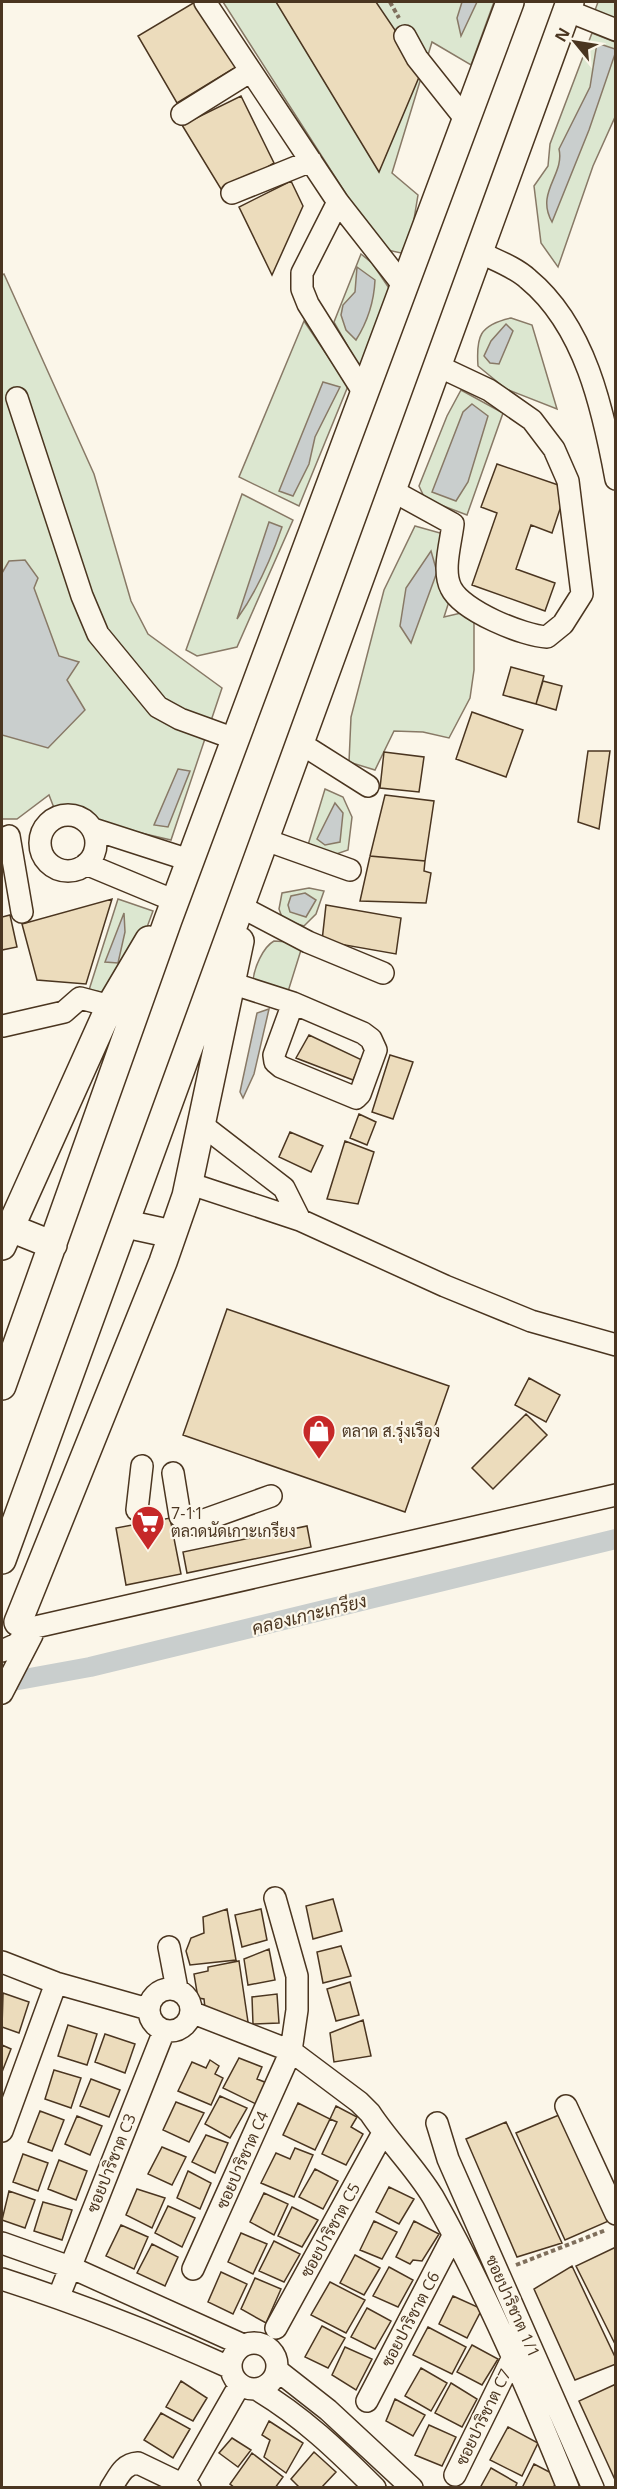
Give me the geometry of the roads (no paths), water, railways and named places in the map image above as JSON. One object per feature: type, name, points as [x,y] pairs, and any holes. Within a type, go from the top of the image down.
[{"type":"main road","points":[[2,1386],[189,860],[235,739],[358,384],[399,279],[467,121],[510,2]]},
{"type":"main road","points":[[2,1560],[568,6]]},
{"type":"main road","points":[[22,1626],[172,1234],[189,1183],[247,910],[252,872]]},
{"type":"main road","points":[[53,1245],[5,1236],[110,1006],[146,944],[171,910]]},
{"type":"main road","points":[[126,1224],[172,1234]]},
{"type":"street","points":[[205,2],[338,202],[399,279]]},
{"type":"street","points":[[568,6],[615,30]]},
{"type":"street","points":[[405,36],[417,58],[467,121]]},
{"type":"street","points":[[182,114],[251,71]]},
{"type":"street","points":[[232,193],[311,161]]},
{"type":"street","points":[[338,202],[302,273],[302,289],[319,322],[358,384]]},
{"type":"street","points":[[479,252],[527,278],[555,306],[584,358],[607,431],[615,478]]},
{"type":"street","points":[[393,491],[453,524],[448,567],[450,588],[468,605],[532,636],[547,637],[563,624],[582,594],[568,481],[554,449],[531,420],[508,402],[438,366]]},
{"type":"street","points":[[17,398],[82,596],[98,634],[159,707],[180,719],[235,739]]},
{"type":"street","points":[[300,743],[368,786]]},
{"type":"street","points":[[93,829],[95,852],[86,864],[73,871],[52,866],[42,854],[42,832],[52,820],[67,814],[82,818],[93,829],[189,860]]},
{"type":"street","points":[[22,912],[5,836],[42,832]]},
{"type":"street","points":[[264,839],[350,870]]},
{"type":"street","points":[[86,864],[171,910]]},
{"type":"street","points":[[247,910],[308,942],[383,973]]},
{"type":"street","points":[[231,983],[293,1003],[363,1033],[374,1044],[376,1050],[360,1094],[356,1098],[281,1067],[276,1062],[274,1055],[293,1003]]},
{"type":"street","points":[[3,1026],[64,1012],[80,998],[110,1006]]},
{"type":"street","points":[[201,1124],[284,1188],[291,1197],[300,1220]]},
{"type":"street","points":[[189,1183],[300,1220],[445,1286],[531,1321],[615,1345]]},
{"type":"street","points":[[137,1510],[142,1466]]},
{"type":"street","points":[[173,1473],[180,1516],[193,1524],[271,1496]]},
{"type":"street","points":[[22,1626],[615,1495]]},
{"type":"street","points":[[2,1651],[17,1644],[22,1626]]},
{"type":"street","points":[[2,1693],[15,1667],[22,1626]]},
{"type":"street","name":"ซอยปาริชาต C4","points":[[193,2269],[291,2051],[297,2010],[297,1976],[275,1898]]},
{"type":"street","points":[[169,1947],[177,1989]]},
{"type":"street","points":[[2,1962],[56,1983],[148,2010]]},
{"type":"street","points":[[2,2131],[56,1983]]},
{"type":"street","points":[[164,1989],[177,1989],[185,1994],[190,2003],[191,2013],[182,2028],[164,2031],[156,2026],[148,2010],[152,1997],[164,1989]]},
{"type":"street","points":[[191,2013],[291,2051],[359,2102],[432,2195],[512,2359],[564,2485]]},
{"type":"street","name":"ซอยปาริชาต C3","points":[[59,2296],[164,2031]]},
{"type":"street","points":[[566,2106],[615,2214]]},
{"type":"street","name":"ซอยปาริชาต 1/1","points":[[437,2123],[448,2159],[593,2487]]},
{"type":"street","name":"ซอยปาริชาต C5","points":[[276,2328],[383,2133]]},
{"type":"street","name":"ซอยปาริชาต C6","points":[[367,2401],[453,2236]]},
{"type":"street","points":[[2,2243],[70,2267],[243,2345],[260,2343],[268,2347],[274,2353],[277,2370],[273,2379],[256,2389]]},
{"type":"street","points":[[2,2278],[59,2296],[191,2349],[231,2368],[239,2384],[256,2389],[288,2408],[323,2437],[365,2484]]},
{"type":"street","points":[[231,2368],[236,2351],[243,2345]]},
{"type":"street","name":"ซอยปาริชาต C7","points":[[455,2475],[512,2359]]},
{"type":"street","points":[[277,2370],[328,2410],[412,2487]]},
{"type":"street","points":[[111,2487],[130,2463],[138,2463],[187,2486],[235,2393]]},
{"type":"waterway","name":"คลองเกาะเกรียง","points":[[2,1683],[90,1667],[616,1539]]},
{"type":"place","name":"ตลาด ส.รุ่งเรือง","points":[[319,1460]]},
{"type":"place","name":"7-11 ตลาดนัดเกาะเกรียง","points":[[148,1551]]}]
